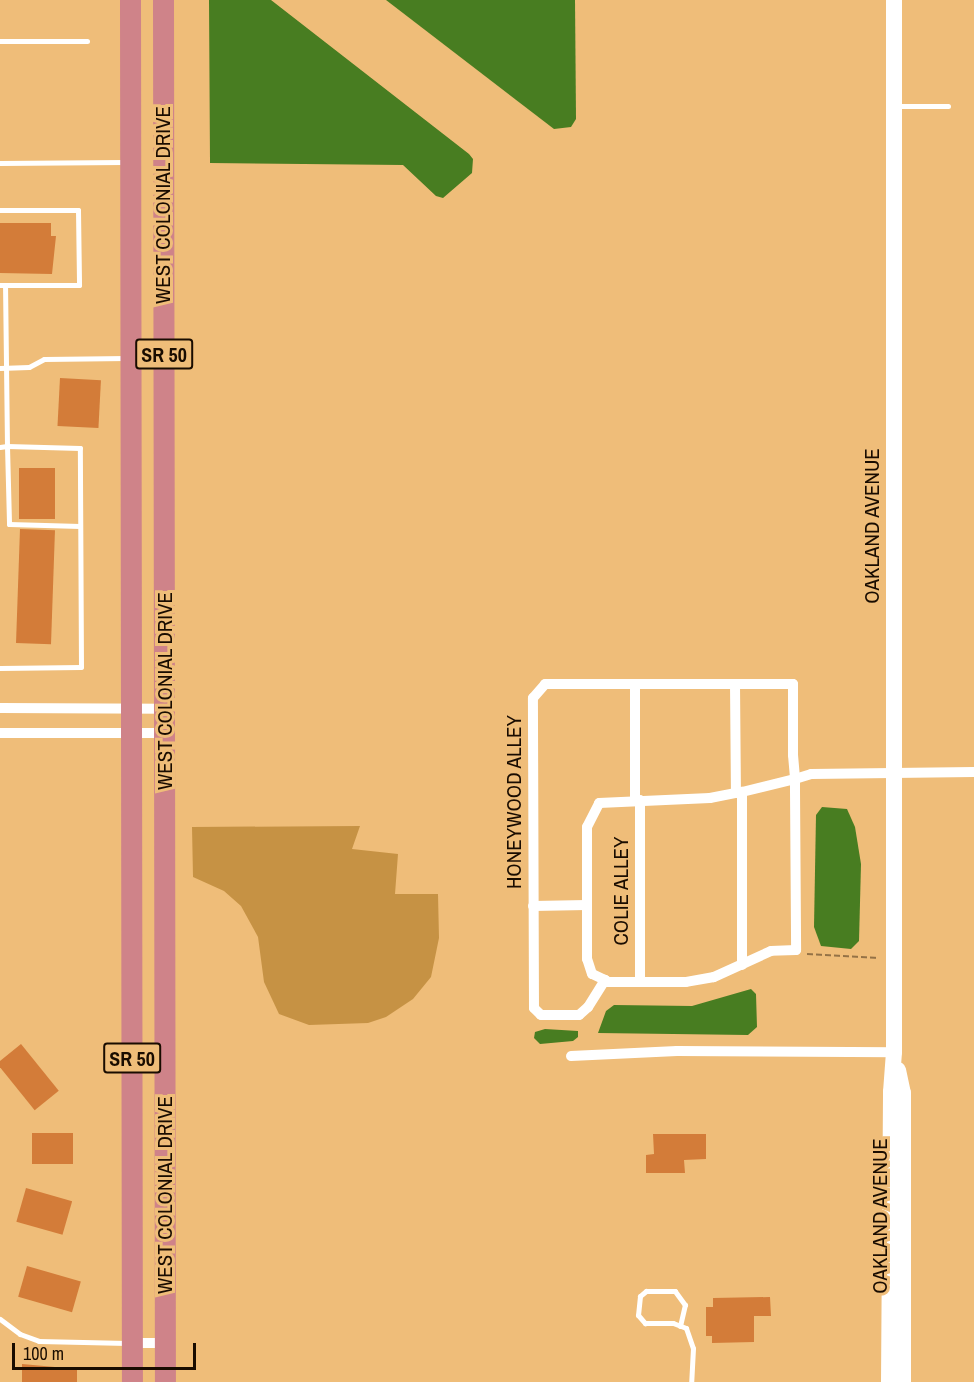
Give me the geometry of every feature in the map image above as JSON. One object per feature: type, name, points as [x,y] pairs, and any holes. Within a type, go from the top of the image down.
[{"type":"highway","name":"WEST COLONIAL DRIVE","points":[[130,0],[132,1382]]},
{"type":"highway","name":"WEST COLONIAL DRIVE","points":[[163,0],[165,1382]]},
{"type":"street","name":"OAKLAND AVENUE","points":[[889,1382],[891,1092],[894,1052],[894,0]]},
{"type":"street","name":"HONEYWOOD ALLEY","points":[[605,980],[579,1015],[541,1015],[534,1008],[533,698],[545,684],[793,684],[795,779]]},
{"type":"street","name":"COLIE ALLEY","points":[[635,684],[640,982]]},
{"type":"street","points":[[735,684],[742,965]]},
{"type":"street","points":[[0,708],[165,709]]},
{"type":"street","points":[[0,733],[165,733]]},
{"type":"street","points":[[795,779],[796,950],[771,951],[714,977],[640,982],[605,980],[592,974],[587,959],[587,827],[591,814],[599,803],[686,800],[739,793],[811,774],[895,775],[974,772]]},
{"type":"street","points":[[533,906],[587,905]]},
{"type":"street","points":[[571,1056],[677,1051],[894,1052]]},
{"type":"street","name":"OAKLAND AVENUE","points":[[894,1052],[903,1093],[903,1382]]},
{"type":"street","points":[[132,1343],[165,1343]]},
{"type":"lane","points":[[0,41],[87,41]]},
{"type":"lane","points":[[894,106],[948,106]]},
{"type":"lane","points":[[0,163],[131,162]]},
{"type":"lane","points":[[0,210],[78,210],[79,285],[3,285],[3,368],[9,524],[80,526]]},
{"type":"lane","points":[[3,368],[29,367],[44,359],[131,358]]},
{"type":"lane","points":[[0,447],[80,448],[81,667],[0,668]]},
{"type":"lane","points":[[681,1326],[685,1305],[675,1291],[646,1291],[639,1296],[638,1315],[645,1323],[686,1328],[693,1348],[691,1382]]},
{"type":"lane","points":[[0,1319],[20,1334],[39,1341],[132,1343]]},
{"type":"path","points":[[796,950],[836,958],[894,957]]},
{"type":"shaded area","points":[[209,0],[271,0],[469,154],[473,159],[472,173],[443,198],[436,196],[403,165],[210,163]]},
{"type":"shaded area","points":[[386,0],[575,0],[576,119],[571,127],[554,129]]},
{"type":"shaded area","points":[[822,807],[847,809],[855,827],[861,864],[859,941],[851,949],[821,946],[814,927],[816,815]]},
{"type":"shaded area","points":[[360,826],[352,849],[398,854],[395,894],[438,894],[439,938],[431,977],[413,999],[386,1017],[368,1023],[309,1025],[279,1014],[264,982],[258,937],[241,906],[224,891],[193,877],[192,827]]},
{"type":"shaded area","points":[[751,989],[756,994],[757,1027],[748,1035],[598,1033],[606,1011],[614,1005],[692,1006]]},
{"type":"shaded area","points":[[545,1029],[578,1031],[578,1037],[573,1041],[540,1044],[534,1038],[535,1032]]},
{"type":"building","points":[[0,223],[51,223],[51,236],[56,236],[52,274],[0,273]]},
{"type":"building","points":[[60,378],[101,380],[98,428],[57,426]]},
{"type":"building","points":[[19,468],[55,468],[55,519],[19,519]]},
{"type":"building","points":[[20,529],[55,530],[51,644],[16,643]]},
{"type":"building","points":[[21,1044],[59,1091],[35,1110],[0,1067],[0,1061]]},
{"type":"building","points":[[32,1133],[73,1133],[73,1164],[32,1164]]},
{"type":"building","points":[[653,1134],[706,1134],[706,1159],[684,1160],[685,1173],[646,1173],[646,1155],[654,1154]]},
{"type":"building","points":[[26,1188],[72,1201],[62,1235],[16,1222]]},
{"type":"building","points":[[27,1266],[81,1281],[72,1312],[18,1297]]},
{"type":"building","points":[[770,1297],[771,1316],[754,1316],[754,1342],[712,1343],[712,1336],[706,1336],[706,1307],[713,1307],[713,1298]]},
{"type":"building","points":[[22,1364],[77,1369],[77,1382],[22,1382]]}]
